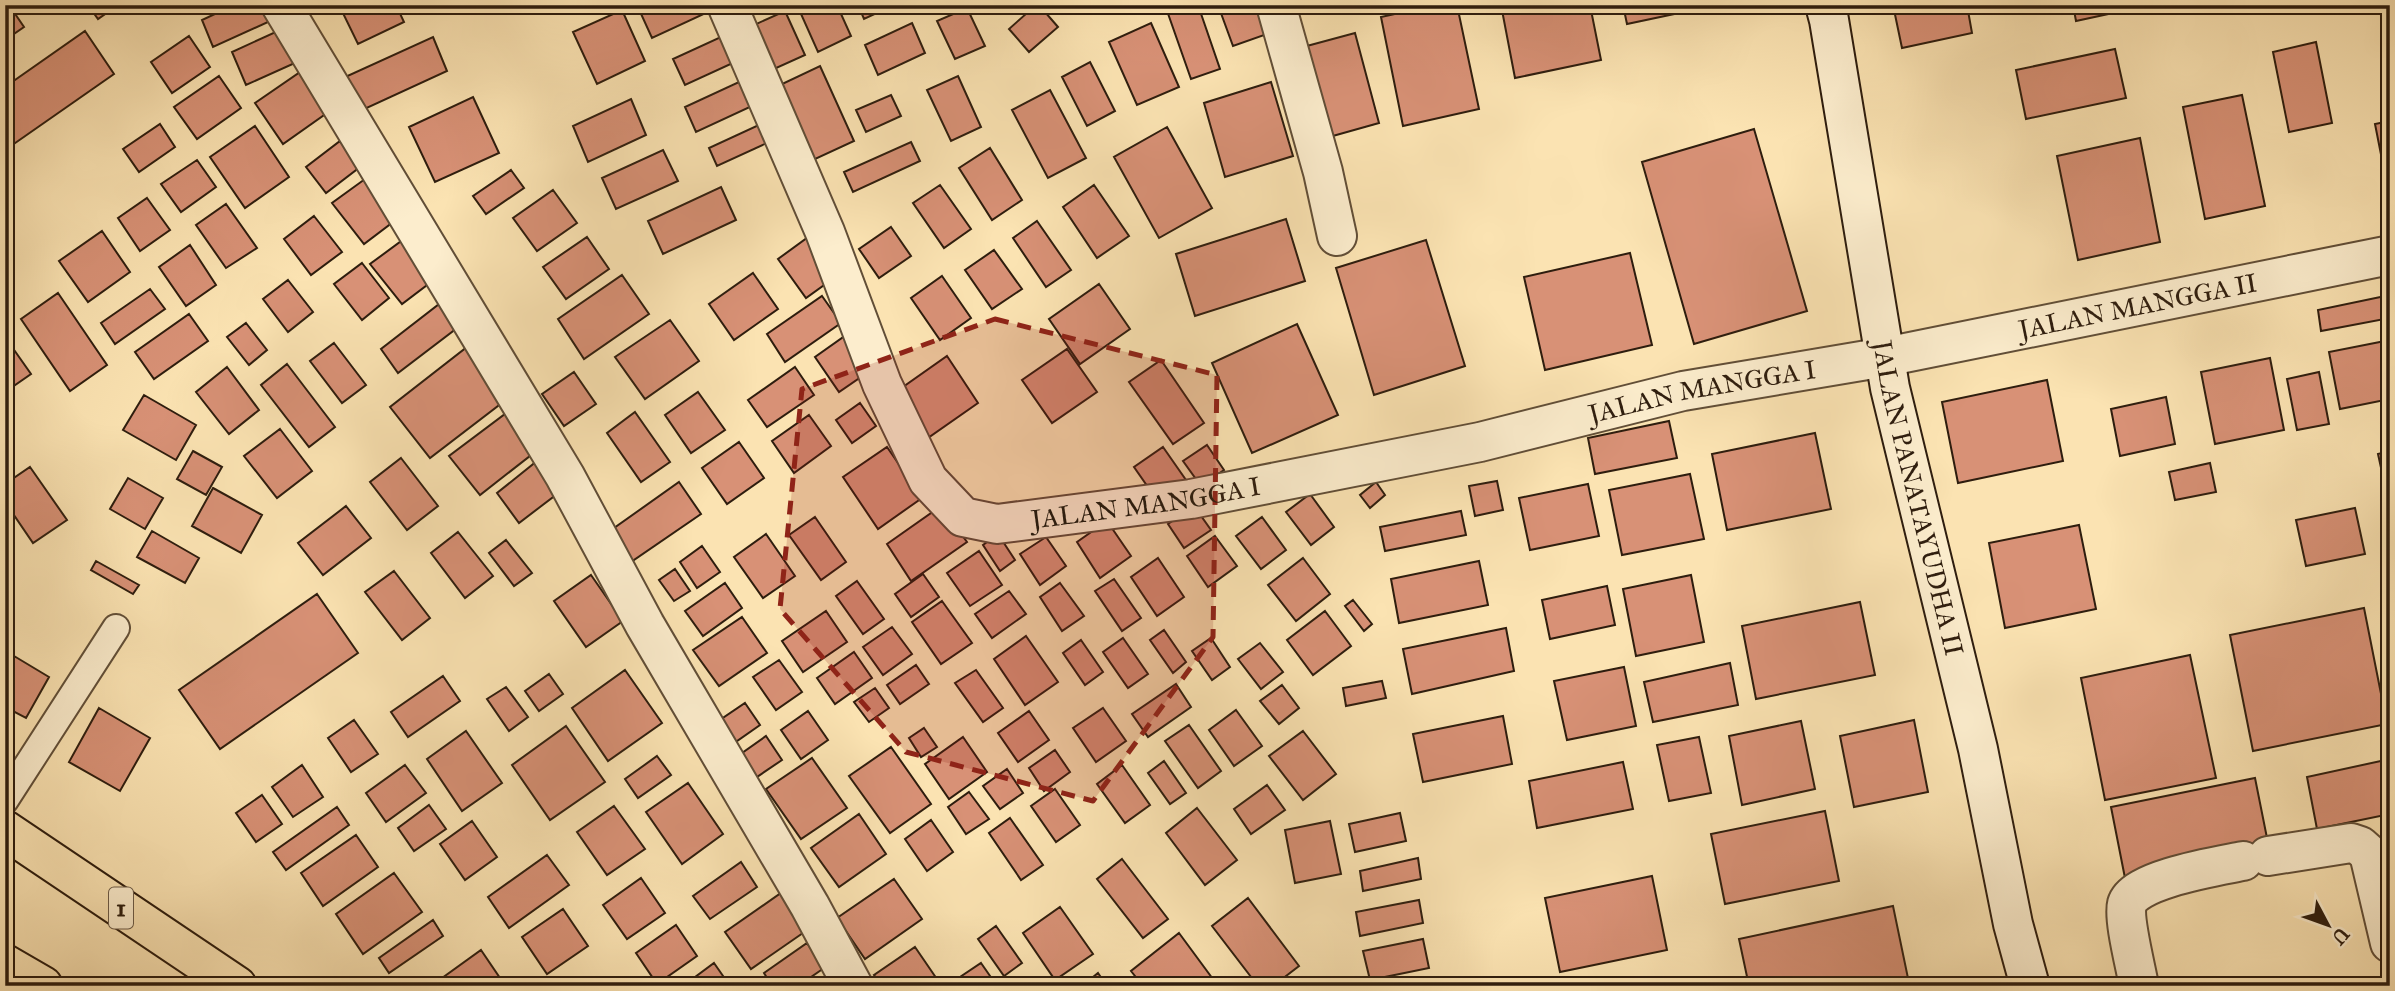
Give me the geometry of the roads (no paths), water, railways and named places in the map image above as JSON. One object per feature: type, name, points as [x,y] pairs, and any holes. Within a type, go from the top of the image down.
[{"type":"main road","name":"1","points":[[5,830],[237,986]]},
{"type":"street","points":[[281,5],[565,475],[645,625],[810,906],[853,986]]},
{"type":"street","name":"JALAN MANGGA I","points":[[727,5],[825,232],[882,384],[928,480],[963,517],[997,524],[1191,499],[1480,442],[1684,391],[1885,357]]},
{"type":"street","points":[[1276,5],[1323,172],[1337,236]]},
{"type":"street","name":"JALAN PANATAYUDHA II","points":[[1825,5],[1885,357],[1917,505],[1978,748],[2014,924],[2030,986]]},
{"type":"street","name":"JALAN MANGGA II","points":[[1885,357],[2390,255]]},
{"type":"street","points":[[2139,986],[2126,913],[2130,898],[2141,889],[2188,873],[2255,858],[2351,843],[2360,846],[2369,854],[2390,943]]},
{"type":"lane","points":[[5,800],[116,628]]}]
